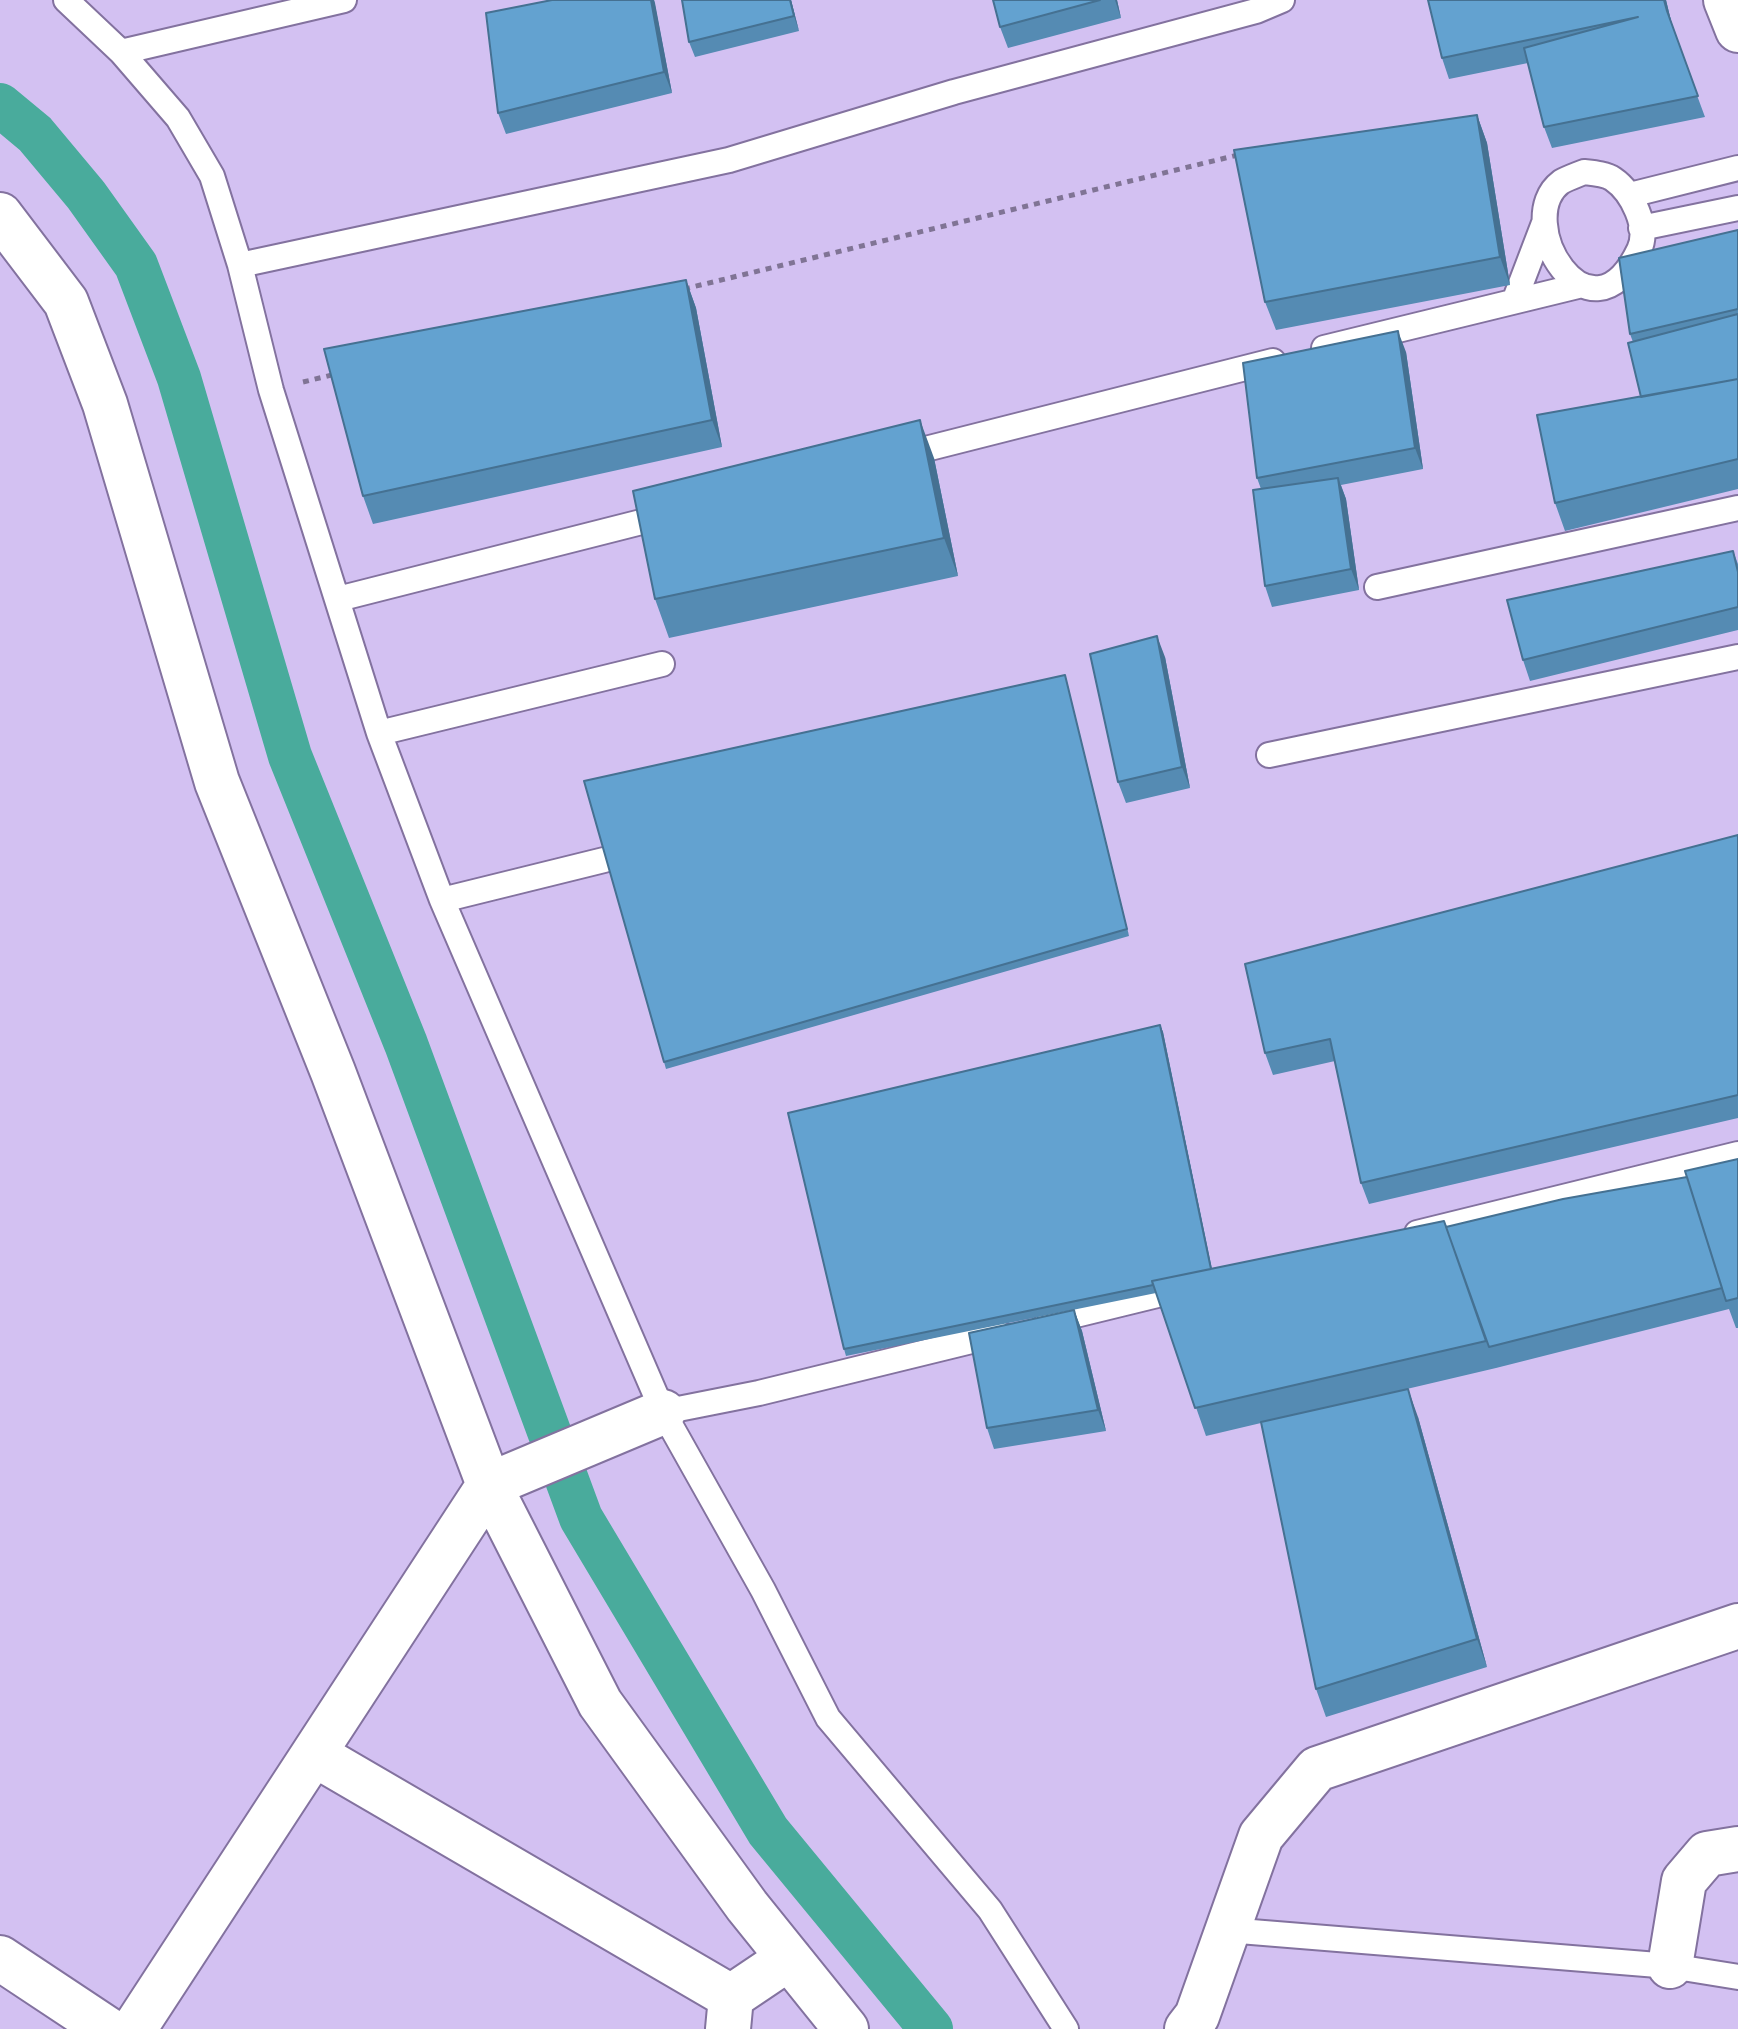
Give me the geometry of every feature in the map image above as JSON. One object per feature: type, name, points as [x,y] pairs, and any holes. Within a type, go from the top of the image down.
[{"type":"street","points":[[1726,0],[1738,30]]},
{"type":"street","points":[[0,215],[66,302],[105,404],[217,782],[333,1072],[489,1485],[600,1703],[789,1958],[846,2029]]},
{"type":"street","points":[[134,2029],[489,1485],[663,1412]]},
{"type":"street","points":[[1187,2029],[1197,2016],[1261,1836],[1317,1769],[1738,1626]]},
{"type":"street","points":[[314,1754],[730,2013],[789,1958]]},
{"type":"street","points":[[1670,1966],[1684,1881],[1707,1854],[1738,1849]]},
{"type":"street","points":[[0,1958],[107,2029]]},
{"type":"lane","points":[[66,0],[121,52],[178,118],[212,176],[240,265],[271,390],[379,733],[442,900],[663,1412],[763,1590],[828,1718],[990,1910],[1066,2029]]},
{"type":"lane","points":[[121,52],[344,0]]},
{"type":"lane","points":[[240,265],[729,160],[954,92],[1256,11],[1282,0]]},
{"type":"lane","points":[[1630,195],[1738,168]]},
{"type":"lane","points":[[880,461],[1515,299],[1582,285],[1610,287],[1627,275],[1642,245],[1641,228],[1630,195],[1611,177],[1584,172],[1559,184],[1515,299]]},
{"type":"lane","points":[[1641,228],[1738,208]]},
{"type":"lane","points":[[1546,218],[1546,239],[1560,269],[1582,285]]},
{"type":"lane","points":[[1377,587],[1738,508]]},
{"type":"lane","points":[[338,599],[694,509]]},
{"type":"lane","points":[[1269,755],[1738,657]]},
{"type":"lane","points":[[379,733],[662,664]]},
{"type":"lane","points":[[442,900],[604,860]]},
{"type":"lane","points":[[1398,1238],[1738,1154]]},
{"type":"lane","points":[[663,1412],[759,1393],[1214,1281]]},
{"type":"lane","points":[[1227,1930],[1670,1966],[1738,1977]]},
{"type":"path","points":[[669,293],[1251,152]]},
{"type":"path","points":[[271,390],[347,371]]},
{"type":"building","points":[[552,0],[651,0],[664,72],[498,113],[486,13]]},
{"type":"building","points":[[682,0],[790,0],[794,16],[689,42]]},
{"type":"building","points":[[993,0],[1100,0],[1000,27]]},
{"type":"building","points":[[1428,0],[1664,0],[1698,96],[1544,127],[1524,48],[1638,17],[1442,58]]},
{"type":"building","points":[[1477,115],[1500,257],[1265,302],[1234,150]]},
{"type":"building","points":[[1738,230],[1738,309],[1630,334],[1619,258]]},
{"type":"building","points":[[686,280],[712,420],[363,496],[324,349]]},
{"type":"building","points":[[1738,314],[1738,379],[1641,397],[1628,343]]},
{"type":"building","points":[[1398,331],[1415,448],[1257,478],[1243,363]]},
{"type":"building","points":[[1738,379],[1738,459],[1555,503],[1537,415]]},
{"type":"building","points":[[920,420],[944,538],[655,599],[633,491]]},
{"type":"building","points":[[1338,478],[1351,569],[1265,586],[1253,490]]},
{"type":"building","points":[[1733,551],[1738,572],[1738,607],[1523,660],[1507,600]]},
{"type":"building","points":[[1157,636],[1182,767],[1118,782],[1090,654]]},
{"type":"building","points":[[1065,675],[1127,929],[664,1062],[584,781]]},
{"type":"building","points":[[1738,835],[1738,1095],[1361,1183],[1330,1039],[1265,1053],[1245,964]]},
{"type":"building","points":[[1160,1025],[1211,1269],[1152,1281],[1153,1285],[844,1349],[788,1113]]},
{"type":"building","points":[[1738,1159],[1738,1298],[1726,1301],[1685,1171]]},
{"type":"building","points":[[1687,1177],[1722,1288],[1489,1347],[1446,1227],[1563,1199]]},
{"type":"building","points":[[1444,1221],[1486,1341],[1195,1408],[1152,1281]]},
{"type":"building","points":[[1074,1310],[1098,1410],[987,1428],[969,1333]]},
{"type":"building","points":[[1408,1389],[1477,1639],[1316,1689],[1261,1422]]},
{"type":"waterway","points":[[0,105],[35,134],[86,195],[136,265],[179,378],[290,756],[406,1044],[581,1518],[768,1831],[931,2029]]}]
